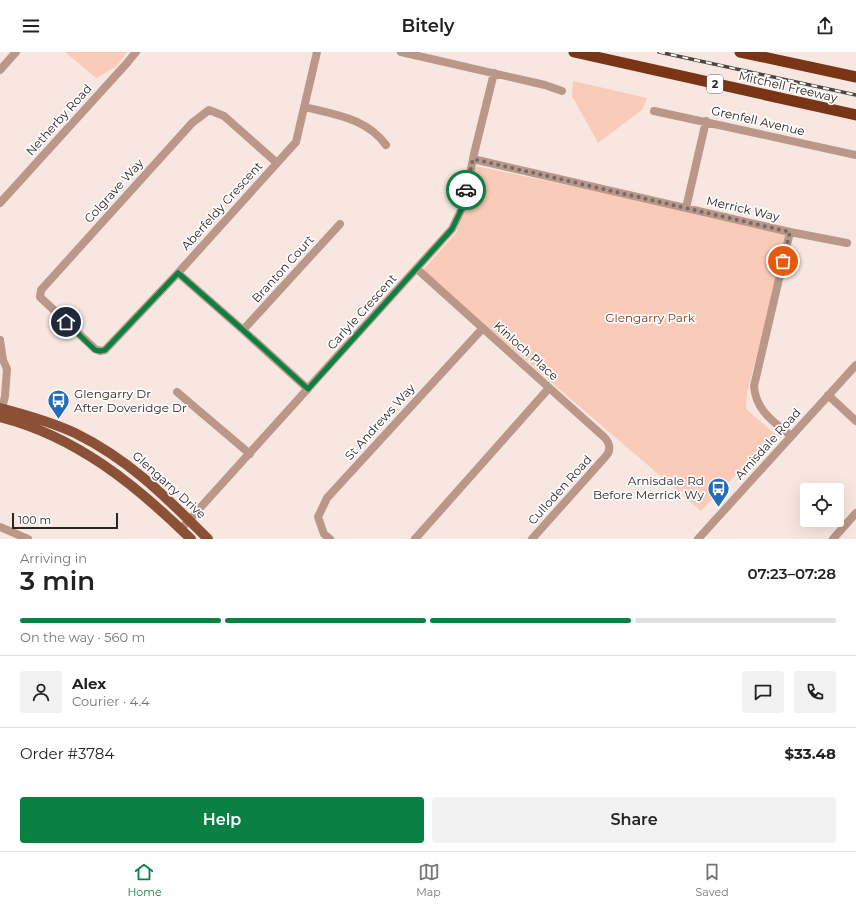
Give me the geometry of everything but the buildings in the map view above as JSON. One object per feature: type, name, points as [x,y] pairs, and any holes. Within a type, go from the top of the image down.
[{"type":"highway","name":"Mitchell Freeway","points":[[574,52],[856,115]]},
{"type":"highway","name":"Mitchell Freeway","points":[[740,52],[856,77]]},
{"type":"main road","name":"Glengarry Drive","points":[[1,413],[71,431],[100,446],[137,472],[208,539]]},
{"type":"main road","name":"Glengarry Drive","points":[[1,413],[59,439],[90,456],[132,485],[190,539]]},
{"type":"street","points":[[0,70],[16,52]]},
{"type":"street","name":"Netherby Road","points":[[0,203],[136,52]]},
{"type":"street","name":"Aberfeldy Crescent","points":[[100,351],[105,350],[178,273],[296,142],[317,52]]},
{"type":"street","points":[[401,52],[545,85],[562,91]]},
{"type":"street","name":"Carlyle Crescent","points":[[181,529],[452,229],[464,204],[473,159],[494,74]]},
{"type":"street","points":[[305,107],[350,118],[362,123],[376,132],[386,145]]},
{"type":"street","name":"Colgrave Way","points":[[100,351],[95,350],[43,301],[40,297],[41,290],[192,123],[209,110],[224,116],[277,162]]},
{"type":"street","name":"Grenfell Avenue","points":[[654,111],[706,121],[856,155]]},
{"type":"street","points":[[686,208],[706,121]]},
{"type":"street","name":"Merrick Way","points":[[473,159],[790,232],[754,386],[757,401],[761,408],[791,436]]},
{"type":"street","name":"Branton Court","points":[[243,330],[340,224]]},
{"type":"street","points":[[790,232],[847,243]]},
{"type":"street","name":"Kinloch Place","points":[[417,269],[607,440],[609,446],[606,456]]},
{"type":"street","points":[[178,273],[308,389]]},
{"type":"street","name":"St Andrews Way","points":[[330,539],[324,534],[318,516],[327,498],[483,328]]},
{"type":"street","points":[[0,340],[2,364],[7,369],[5,396],[1,413]]},
{"type":"street","name":"Arnisdale Road","points":[[698,539],[856,365]]},
{"type":"street","points":[[415,539],[549,388]]},
{"type":"street","points":[[177,392],[250,454]]},
{"type":"street","points":[[828,395],[856,421]]},
{"type":"street","name":"Culloden Road","points":[[532,539],[606,456]]},
{"type":"street","points":[[837,537],[856,513]]},
{"type":"street","points":[[0,527],[28,539]]},
{"type":"green space","points":[[65,52],[127,52],[117,66],[96,78]]},
{"type":"green space","points":[[573,81],[647,98],[642,110],[598,143],[572,96]]},
{"type":"green space","name":"Glengarry Park","points":[[476,166],[790,232],[747,392],[746,409],[775,434],[701,511],[422,271],[456,233]]},
{"type":"railway","points":[[659,52],[856,95]]},
{"type":"way so far","points":[[466,190],[473,159],[790,232],[783,261]]},
{"type":"place","name":"Glengarry Dr After Doveridge Dr","points":[[59,420]]},
{"type":"place","name":"Arnisdale Rd Before Merrick Wy","points":[[719,508]]},
{"type":"route","points":[[66,322],[95,350],[105,350],[178,273],[308,389],[452,229],[464,204],[466,190]]}]
